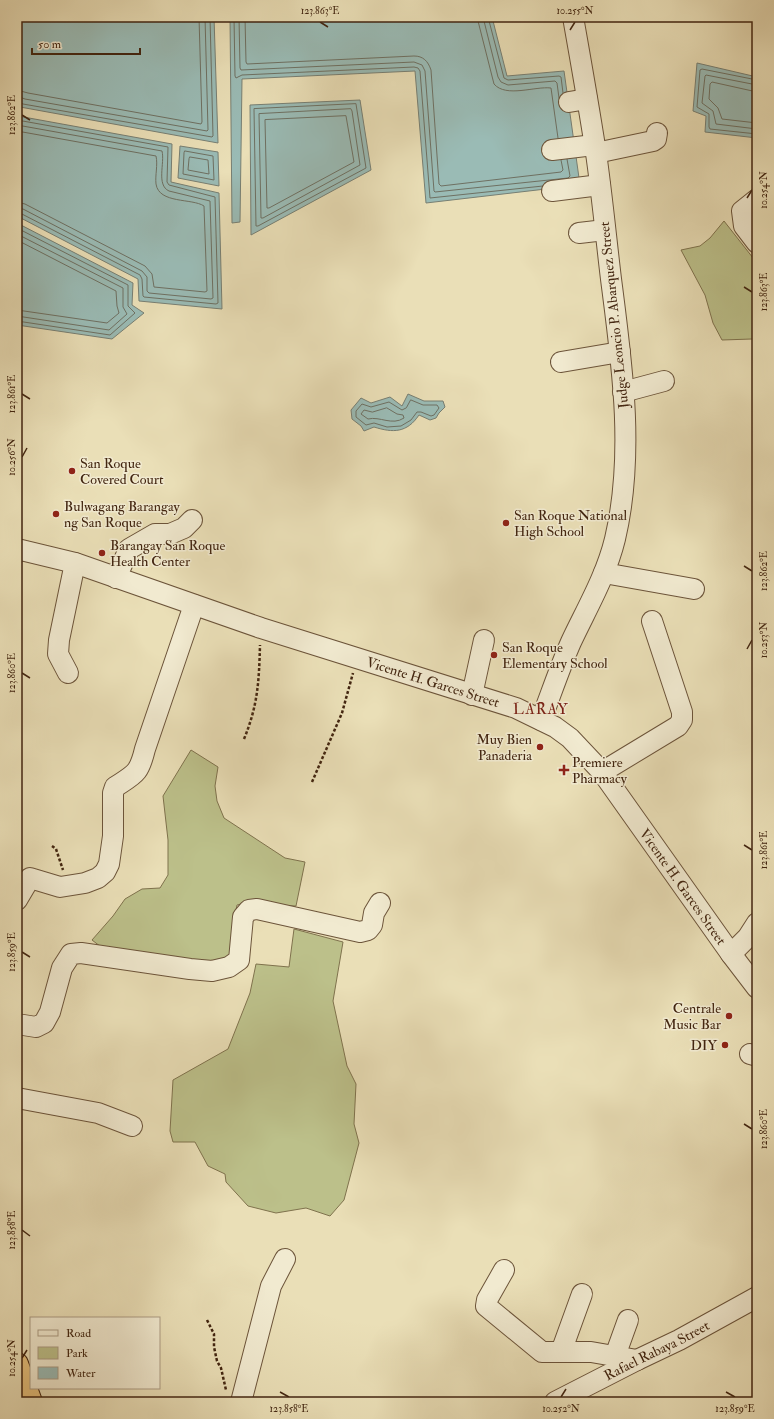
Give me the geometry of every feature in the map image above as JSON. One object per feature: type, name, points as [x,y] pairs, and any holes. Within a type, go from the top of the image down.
[{"type":"highway","points":[[17,1364],[31,1402]]},
{"type":"street","name":"Judge Leoncio P. Abarquez Street","points":[[541,720],[571,643],[595,595],[604,572],[614,540],[622,503],[624,466],[623,392],[620,352],[595,149],[578,100],[573,17]]},
{"type":"street","points":[[552,150],[595,149],[653,141],[656,139],[657,133]]},
{"type":"street","points":[[552,191],[600,185]]},
{"type":"street","points":[[757,199],[742,212],[744,226],[757,243]]},
{"type":"street","points":[[579,233],[605,230]]},
{"type":"street","points":[[561,362],[620,352]]},
{"type":"street","points":[[623,392],[664,381]]},
{"type":"street","points":[[116,578],[129,549],[156,534],[170,534],[184,528],[192,520]]},
{"type":"street","name":"Vicente H. Garces Street","points":[[17,549],[75,563],[261,628],[516,708],[541,720],[570,738],[602,772],[731,954],[757,988]]},
{"type":"street","points":[[68,673],[58,654],[59,640],[75,563]]},
{"type":"street","points":[[604,572],[694,589]]},
{"type":"street","points":[[17,900],[30,878],[60,887],[85,883],[98,878],[105,872],[110,864],[113,836],[113,793],[115,788],[134,775],[141,764],[194,605]]},
{"type":"street","points":[[602,772],[678,726],[682,720],[682,712],[652,621]]},
{"type":"street","points":[[472,695],[484,640]]},
{"type":"street","points":[[17,1024],[36,1027],[44,1023],[50,1012],[62,968],[71,954],[81,953],[190,969],[212,970],[229,967],[239,960],[243,917],[249,910],[257,909],[360,932],[368,930],[372,925],[374,913],[380,903]]},
{"type":"street","points":[[731,954],[748,937],[757,923]]},
{"type":"street","points":[[17,1098],[98,1113],[132,1126]]},
{"type":"street","points":[[241,1402],[271,1286],[284,1259]]},
{"type":"street","points":[[504,1270],[485,1304],[486,1308],[542,1352],[591,1352],[636,1360]]},
{"type":"street","points":[[561,1352],[582,1294]]},
{"type":"street","name":"Rafael Rabaya Street","points":[[555,1402],[588,1395],[636,1360],[679,1340],[757,1297]]},
{"type":"street","points":[[615,1356],[628,1320]]},
{"type":"path","points":[[244,739],[251,722],[260,676],[261,628]]},
{"type":"path","points":[[312,782],[342,713],[356,659]]},
{"type":"path","points":[[52,846],[56,849],[67,886]]},
{"type":"path","points":[[207,1320],[214,1334],[214,1347],[217,1361],[221,1368],[227,1395],[241,1402]]},
{"type":"green space","points":[[724,221],[757,263],[757,337],[752,339],[722,340],[713,323],[705,295],[681,250],[700,246],[710,238]]},
{"type":"green space","points":[[191,750],[218,767],[215,786],[217,801],[224,818],[285,858],[305,862],[296,906],[246,903],[237,905],[232,953],[218,963],[105,950],[92,940],[113,916],[125,899],[142,889],[160,888],[168,875],[168,840],[163,796]]},
{"type":"green space","points":[[294,929],[343,942],[333,1001],[347,1066],[356,1084],[354,1124],[359,1143],[344,1200],[330,1216],[306,1208],[276,1213],[248,1206],[226,1182],[225,1174],[208,1166],[195,1142],[173,1142],[170,1131],[173,1080],[228,1049],[250,993],[256,964],[289,967]]},
{"type":"water","points":[[17,17],[214,17],[218,143],[20,107],[17,103]]},
{"type":"water","points":[[230,17],[492,17],[507,76],[564,71],[580,185],[426,203],[415,71],[242,79],[240,222],[232,223]]},
{"type":"water","points":[[697,63],[757,77],[757,138],[705,132],[706,116],[693,111]]},
{"type":"water","points":[[360,100],[371,170],[251,235],[250,105]]},
{"type":"water","points":[[18,116],[172,144],[171,182],[219,193],[222,309],[139,301],[138,279],[17,216]]},
{"type":"water","points":[[180,146],[218,152],[219,186],[178,178]]},
{"type":"water","points":[[17,223],[133,283],[132,305],[144,313],[112,339],[17,325]]},
{"type":"water","points":[[408,394],[424,401],[443,401],[445,407],[436,418],[430,420],[419,415],[410,425],[393,431],[374,427],[364,431],[361,426],[352,419],[351,410],[361,398],[371,403],[390,397],[402,406]]},
{"type":"place","name":"San Roque Covered Court","points":[[72,471]]},
{"type":"place","name":"Bulwagang Barangay ng San Roque","points":[[56,514]]},
{"type":"place","name":"San Roque National High School","points":[[506,523]]},
{"type":"place","name":"Barangay San Roque Health Center","points":[[102,553]]},
{"type":"place","name":"San Roque Elementary School","points":[[494,655]]},
{"type":"place","name":"Muy Bien Panaderia","points":[[540,747]]},
{"type":"place","name":"Premiere Pharmacy","points":[[564,770]]},
{"type":"place","name":"Centrale Music Bar","points":[[729,1016]]},
{"type":"place","name":"DIY","points":[[725,1045]]},
{"type":"district","name":"LARAY","points":[[541,709]]}]
